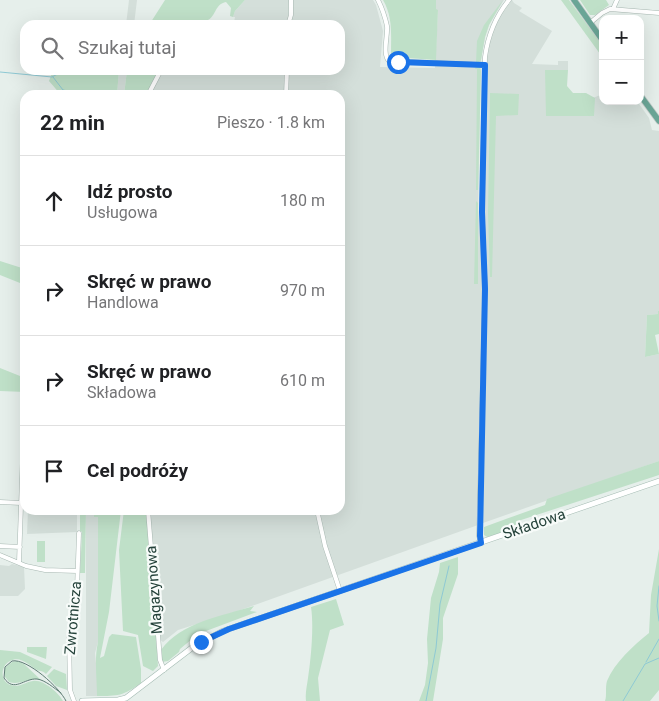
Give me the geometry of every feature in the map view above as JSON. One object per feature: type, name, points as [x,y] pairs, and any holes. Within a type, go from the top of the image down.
[{"type":"main road","points":[[574,0],[599,35]]},
{"type":"main road","points":[[644,100],[659,122]]},
{"type":"main road","name":"Składowa","points":[[82,701],[126,698],[193,647],[214,635],[659,481]]},
{"type":"street","points":[[290,20],[291,0]]},
{"type":"street","points":[[378,0],[386,23],[385,56],[389,61],[485,65]]},
{"type":"street","points":[[481,543],[485,277],[482,212],[485,65],[492,26],[509,0]]},
{"type":"street","points":[[613,9],[617,0]]},
{"type":"street","points":[[590,23],[602,13],[613,9],[659,13]]},
{"type":"street","points":[[151,90],[158,75]]},
{"type":"street","points":[[286,90],[287,75]]},
{"type":"street","points":[[0,502],[20,503]]},
{"type":"street","points":[[19,562],[21,515]]},
{"type":"street","name":"Magazynowa","points":[[148,515],[159,654],[164,670]]},
{"type":"street","points":[[318,515],[324,546],[340,591]]},
{"type":"street","name":"Zwrotnicza","points":[[74,701],[70,690],[69,634],[76,617],[79,533]]},
{"type":"street","points":[[0,546],[20,547]]},
{"type":"street","points":[[0,554],[26,566],[45,570],[77,571]]},
{"type":"shaded area","points":[[129,0],[137,0],[135,20],[127,20]]},
{"type":"shaded area","points":[[245,0],[289,0],[287,20],[234,20],[235,17],[233,17],[235,11]]},
{"type":"shaded area","points":[[293,0],[373,0],[383,31],[380,67],[435,68],[438,10],[436,10],[436,0],[504,0],[489,25],[481,60],[478,209],[483,290],[478,525],[235,612],[178,630],[163,642],[160,640],[150,515],[345,515],[345,90],[152,90],[160,75],[345,75],[345,20],[292,20]]},
{"type":"shaded area","points":[[512,0],[522,8],[519,11],[552,31],[532,64],[558,65],[558,61],[568,61],[568,70],[546,70],[546,116],[599,96],[599,105],[640,105],[649,118],[652,130],[659,131],[659,314],[647,315],[645,357],[659,354],[659,461],[483,523],[481,517],[487,265],[484,192],[486,59],[490,37],[498,19]]},
{"type":"shaded area","points":[[119,75],[126,75],[125,90],[117,90]]},
{"type":"shaded area","points":[[28,515],[77,515],[77,532],[27,534]]},
{"type":"shaded area","points":[[86,515],[94,515],[94,517],[98,517],[98,642],[95,653],[97,696],[86,696]]},
{"type":"shaded area","points":[[12,564],[24,567],[25,589],[18,596],[0,596],[0,565],[9,566]]},
{"type":"green space","points":[[165,0],[245,0],[235,11],[233,17],[230,16],[231,8],[226,2],[220,5],[208,20],[152,20]]},
{"type":"green space","points":[[383,0],[436,0],[436,9],[438,10],[436,60],[393,57],[391,54],[390,20]]},
{"type":"green space","points":[[503,0],[489,25],[481,60],[476,63],[477,41],[484,25]]},
{"type":"green space","points":[[561,0],[569,0],[599,41],[599,52]]},
{"type":"green space","points":[[580,0],[606,0],[609,5],[595,15],[590,15]]},
{"type":"green space","points":[[476,66],[481,71],[478,190],[476,190]]},
{"type":"green space","points":[[545,70],[568,70],[567,86],[573,93],[586,93],[595,98],[594,116],[546,116]]},
{"type":"green space","points":[[51,75],[119,75],[117,90],[57,90],[49,81]]},
{"type":"green space","points":[[126,75],[156,75],[149,90],[125,90]]},
{"type":"green space","points":[[490,93],[519,94],[518,115],[496,116],[492,277],[490,277],[488,213]]},
{"type":"green space","points":[[476,201],[478,203],[478,284],[474,284]]},
{"type":"green space","points":[[0,261],[20,267],[20,283],[0,275]]},
{"type":"green space","points":[[658,311],[659,334],[655,335],[659,354],[645,357],[647,315],[658,314]]},
{"type":"green space","points":[[0,368],[20,376],[20,392],[0,391]]},
{"type":"green space","points":[[659,461],[659,475],[518,521],[514,529],[487,537],[484,535],[484,527],[545,505],[547,499]]},
{"type":"green space","points":[[80,515],[86,515],[85,573],[80,573],[82,532],[80,531]]},
{"type":"green space","points":[[94,515],[120,515],[109,612],[100,658],[104,656],[109,637],[112,634],[136,637],[141,669],[141,683],[125,693],[115,695],[97,696],[98,517],[94,517]]},
{"type":"green space","points":[[123,515],[147,515],[153,618],[155,622],[158,666],[153,671],[143,666],[138,635],[123,631],[119,550]]},
{"type":"green space","points":[[37,541],[45,541],[45,562],[37,562]]},
{"type":"green space","points":[[659,549],[659,690],[650,701],[605,701],[606,686],[610,674],[631,649],[649,633],[651,595]]},
{"type":"green space","points":[[458,557],[458,574],[443,618],[443,639],[433,701],[419,701],[425,685],[428,663],[427,639],[431,598],[440,563]]},
{"type":"green space","points":[[336,599],[344,625],[330,630],[318,678],[320,701],[306,701],[312,642],[311,607]]},
{"type":"green space","points":[[254,606],[250,611],[257,612],[198,634],[168,661],[162,662],[161,650],[169,640],[179,633],[203,621]]},
{"type":"green space","points":[[27,647],[47,647],[46,659],[27,652]]},
{"type":"green space","points":[[0,650],[20,652],[52,667],[46,674],[24,661],[14,659],[4,666],[3,677],[7,683],[17,686],[33,681],[41,682],[58,694],[63,701],[0,701]]},
{"type":"green space","points":[[17,661],[24,664],[41,680],[33,679],[18,683],[9,682],[5,677],[5,668],[12,662]]},
{"type":"green space","points":[[54,669],[66,674],[67,690],[56,686],[47,676]]},
{"type":"waterway","points":[[0,72],[20,74]]},
{"type":"waterway","points":[[31,75],[52,77],[56,75]]},
{"type":"waterway","points":[[53,77],[63,90]]},
{"type":"waterway","points":[[426,701],[436,648],[440,604],[449,566]]},
{"type":"waterway","points":[[659,586],[657,606],[659,621]]},
{"type":"waterway","points":[[646,662],[659,639]]},
{"type":"waterway","points":[[623,701],[645,664],[659,658]]},
{"type":"tram line","points":[[61,693],[58,691],[46,683],[37,679],[15,685],[12,684],[4,678],[5,667],[12,661],[26,664],[50,682],[57,689],[63,695],[66,701]]},
{"type":"route","points":[[201,642],[229,629],[481,543],[485,277],[482,212],[485,65],[398,62]]}]
